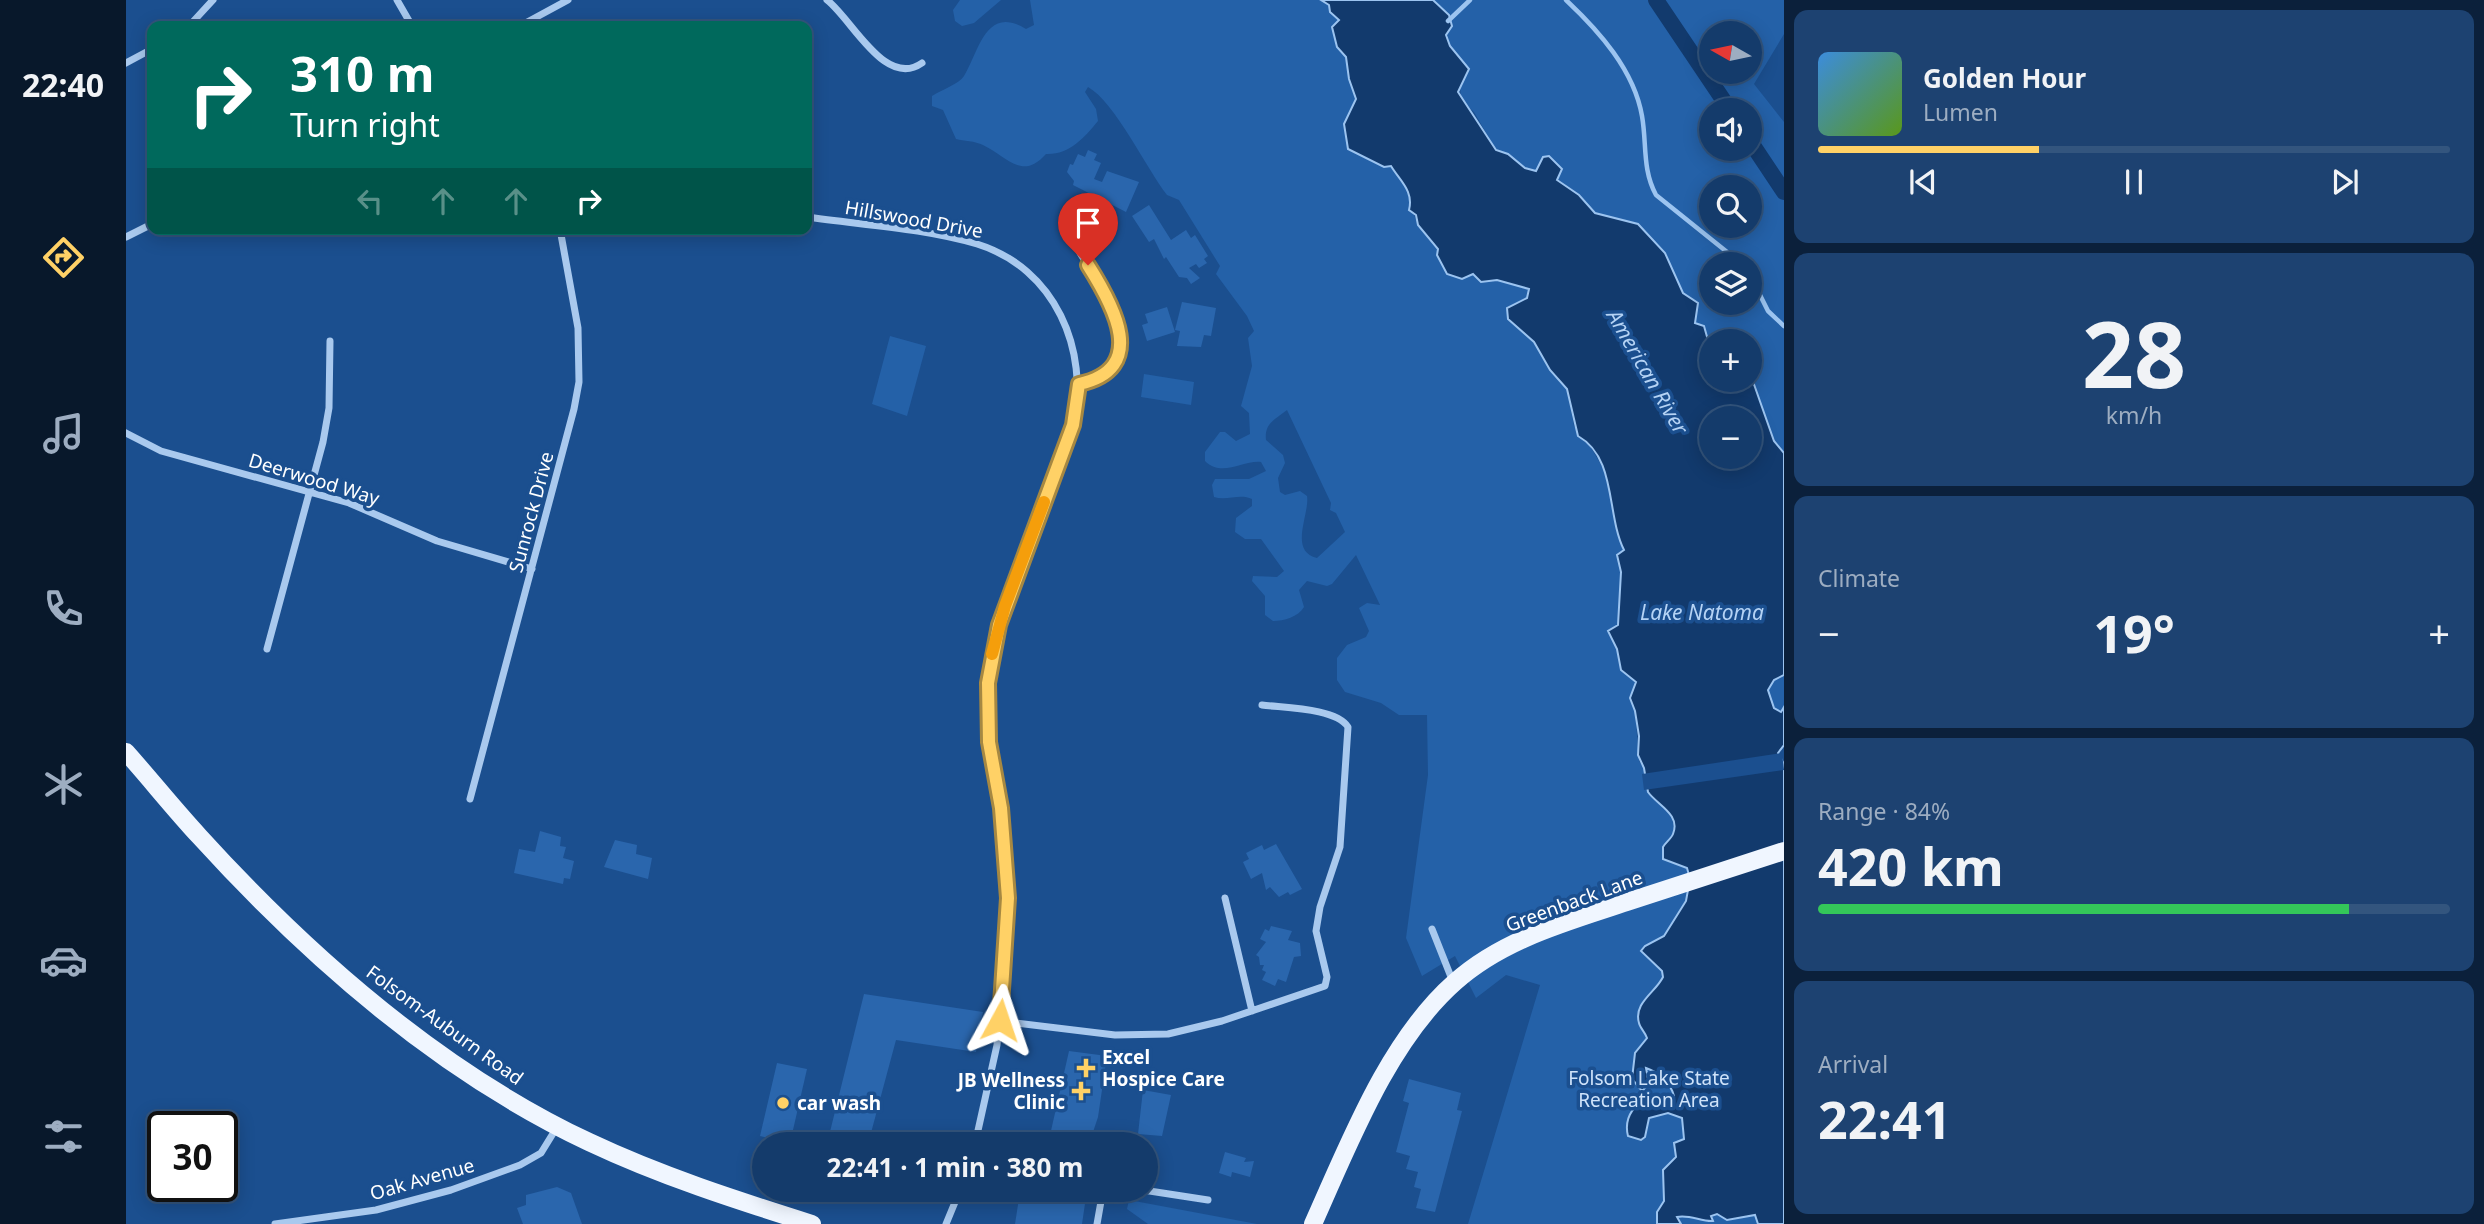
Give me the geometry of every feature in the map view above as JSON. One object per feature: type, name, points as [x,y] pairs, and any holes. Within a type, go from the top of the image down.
[{"type":"main road","name":"Folsom-Auburn Road","points":[[126,752],[232,871],[350,982],[473,1075],[558,1126],[655,1171],[812,1224]]},
{"type":"main road","name":"Greenback Lane","points":[[1313,1224],[1390,1066],[1419,1021],[1454,983],[1502,949],[1563,923],[1784,852]]},
{"type":"street","points":[[194,21],[213,0]]},
{"type":"street","points":[[397,0],[409,21]]},
{"type":"street","points":[[529,21],[568,0]]},
{"type":"street","points":[[827,0],[883,62],[902,69],[916,67],[922,63]]},
{"type":"street","points":[[126,63],[147,52]]},
{"type":"street","points":[[1071,210],[1070,232],[1108,298],[1121,340],[1115,366],[1099,380],[1079,384]]},
{"type":"street","name":"Hillswood Drive","points":[[812,218],[959,240],[988,248],[1015,263],[1045,290],[1062,316],[1073,344],[1079,384],[1073,425],[999,625],[988,683],[989,742],[1001,808],[1008,898],[1000,1020],[989,1090],[978,1132]]},
{"type":"street","points":[[126,237],[147,226]]},
{"type":"street","name":"Sunrock Drive","points":[[470,799],[575,409],[579,382],[579,328],[561,235]]},
{"type":"street","points":[[267,649],[329,408],[330,341]]},
{"type":"street","name":"Deerwood Way","points":[[126,433],[161,451],[379,514],[436,541],[532,569]]},
{"type":"street","points":[[1000,1020],[1149,1036],[1188,1031],[1326,984],[1316,931],[1320,907],[1340,847],[1348,727],[1344,721],[1331,714],[1262,705]]},
{"type":"street","points":[[1225,898],[1252,1011]]},
{"type":"street","points":[[1432,929],[1454,983]]},
{"type":"street","name":"Oak Avenue","points":[[275,1224],[376,1210],[451,1190],[520,1165],[541,1153],[558,1126]]},
{"type":"street","points":[[1158,1192],[1208,1200]]},
{"type":"street","points":[[946,1224],[955,1202]]},
{"type":"street","points":[[1097,1224],[1101,1202]]},
{"type":"green space","points":[[960,0],[1001,0],[974,23],[962,26],[955,21],[953,10]]},
{"type":"green space","name":"Folsom Lake State Recreation Area","points":[[1030,0],[1321,0],[1329,5],[1339,20],[1332,27],[1337,47],[1346,57],[1353,87],[1355,101],[1346,127],[1348,148],[1359,155],[1384,163],[1400,175],[1416,221],[1438,249],[1437,255],[1447,274],[1473,274],[1481,282],[1497,280],[1529,289],[1527,298],[1507,308],[1507,316],[1534,342],[1550,370],[1567,389],[1574,426],[1590,442],[1610,480],[1619,538],[1624,550],[1619,566],[1621,572],[1618,625],[1609,632],[1617,649],[1619,664],[1637,682],[1630,698],[1635,711],[1639,761],[1644,768],[1648,792],[1671,816],[1673,822],[1672,837],[1665,846],[1663,859],[1687,868],[1689,887],[1683,905],[1784,870],[1784,1224],[1468,1224],[1540,985],[1506,975],[1476,998],[1455,956],[1422,976],[1406,938],[1428,775],[1427,715],[1399,715],[1381,703],[1345,692],[1337,680],[1337,658],[1347,645],[1366,637],[1369,631],[1359,608],[1367,603],[1380,605],[1356,555],[1332,584],[1327,586],[1307,581],[1299,590],[1304,607],[1298,613],[1277,621],[1265,615],[1265,596],[1252,581],[1253,576],[1277,577],[1284,571],[1261,539],[1245,539],[1235,532],[1236,518],[1252,506],[1252,499],[1214,497],[1212,485],[1215,479],[1249,479],[1266,471],[1261,462],[1218,468],[1205,461],[1205,452],[1220,432],[1225,432],[1236,441],[1250,434],[1249,413],[1241,406],[1252,366],[1248,338],[1254,331],[1247,316],[1216,274],[1220,266],[1179,200],[1167,195],[1109,106],[1088,87],[1085,92],[1096,109],[1098,121],[1069,148],[1062,152],[1046,154],[1030,166],[1015,164],[980,144],[956,139],[943,110],[932,106],[932,96],[962,79],[980,44],[993,26],[1002,22],[1026,29],[1034,25]],"holes":[[[1287,410],[1331,503],[1330,510],[1336,513],[1345,532],[1317,558],[1308,554],[1302,540],[1307,496],[1300,491],[1285,495],[1280,492],[1278,478],[1285,463],[1283,455],[1266,440],[1269,425]]]},
{"type":"green space","points":[[1433,0],[1784,0],[1784,34],[1762,71],[1762,21],[1699,21],[1699,84],[1754,84],[1784,122],[1784,453],[1769,429],[1756,392],[1762,392],[1762,329],[1705,329],[1704,326],[1695,323],[1698,302],[1683,293],[1665,253],[1638,224],[1595,213],[1580,195],[1557,179],[1556,165],[1549,156],[1543,157],[1536,172],[1525,168],[1508,154],[1496,150],[1474,112],[1461,100],[1460,84],[1469,69],[1450,46],[1441,10]]},
{"type":"green space","points":[[890,336],[926,346],[907,416],[872,404]]},
{"type":"green space","points":[[1144,374],[1194,382],[1191,405],[1141,397]]},
{"type":"green space","points":[[1784,675],[1784,707],[1781,712],[1774,708],[1768,690],[1774,680]]},
{"type":"green space","points":[[1129,1202],[1140,1202],[1257,1224],[1148,1224],[1127,1209]]},
{"type":"water","name":"Lake Natoma","points":[[1321,0],[1433,0],[1449,15],[1452,26],[1446,35],[1450,46],[1469,69],[1458,92],[1496,150],[1508,154],[1525,168],[1536,171],[1543,157],[1549,156],[1562,169],[1557,180],[1579,195],[1595,213],[1638,224],[1665,253],[1683,293],[1698,303],[1695,323],[1704,326],[1705,329],[1699,329],[1699,392],[1757,392],[1762,406],[1699,406],[1699,469],[1762,469],[1762,407],[1774,441],[1784,453],[1784,675],[1774,680],[1768,690],[1774,708],[1781,712],[1784,707],[1784,745],[1778,753],[1784,764],[1784,1224],[1758,1224],[1755,1215],[1727,1220],[1717,1214],[1711,1216],[1713,1221],[1682,1216],[1677,1217],[1681,1224],[1657,1224],[1657,1212],[1664,1201],[1663,1170],[1676,1157],[1674,1143],[1684,1139],[1682,1118],[1668,1113],[1649,1118],[1645,1137],[1641,1140],[1628,1136],[1627,1122],[1636,1106],[1653,1095],[1665,1105],[1674,1096],[1664,1079],[1646,1068],[1649,1084],[1642,1091],[1632,1079],[1635,1053],[1647,1038],[1639,1023],[1639,1009],[1663,977],[1662,971],[1641,951],[1664,936],[1686,901],[1690,879],[1687,868],[1663,859],[1663,847],[1673,834],[1674,821],[1667,810],[1648,792],[1644,768],[1638,755],[1639,736],[1630,698],[1636,682],[1621,670],[1617,649],[1608,631],[1618,625],[1621,572],[1617,555],[1624,550],[1618,536],[1605,472],[1590,446],[1578,436],[1567,389],[1550,370],[1534,342],[1508,319],[1507,308],[1527,298],[1529,289],[1497,280],[1481,282],[1473,274],[1462,279],[1447,274],[1437,255],[1438,249],[1418,225],[1416,215],[1409,210],[1408,192],[1391,166],[1384,167],[1348,149],[1344,124],[1356,99],[1349,79],[1346,57],[1337,47],[1332,27],[1339,20],[1330,12],[1329,5]]},
{"type":"pier","points":[[1782,753],[1784,770],[1644,790],[1642,774]]},
{"type":"building","points":[[1088,150],[1097,154],[1094,160],[1101,163],[1094,179],[1102,182],[1107,171],[1139,182],[1126,212],[1073,185],[1074,181],[1067,172],[1070,164],[1073,165],[1078,154],[1085,157]]},
{"type":"building","points":[[1149,205],[1171,240],[1186,230],[1191,238],[1195,235],[1208,256],[1204,259],[1207,263],[1199,268],[1196,264],[1189,268],[1200,278],[1191,284],[1187,278],[1179,277],[1166,257],[1164,259],[1154,239],[1149,242],[1132,216]]},
{"type":"building","points":[[1182,302],[1216,308],[1211,336],[1204,335],[1201,347],[1177,346],[1180,331],[1175,330]]},
{"type":"building","points":[[1167,307],[1175,332],[1147,341],[1142,325],[1148,323],[1145,314]]},
{"type":"building","points":[[540,831],[561,837],[560,846],[566,847],[563,858],[574,861],[570,879],[564,878],[563,884],[514,873],[519,849],[535,852]]},
{"type":"building","points":[[615,840],[637,845],[636,854],[652,858],[648,879],[604,867]]},
{"type":"building","points":[[1276,844],[1302,889],[1279,897],[1270,887],[1266,890],[1262,873],[1251,879],[1243,862],[1249,859],[1246,853],[1262,845],[1264,850]]},
{"type":"building","points":[[1271,926],[1292,931],[1288,940],[1300,943],[1301,956],[1294,957],[1286,982],[1278,979],[1275,986],[1262,980],[1266,972],[1262,970],[1264,965],[1260,965],[1256,955],[1266,942],[1260,939],[1265,929],[1269,931]]},
{"type":"building","points":[[864,994],[983,1012],[976,1052],[896,1040],[871,1132],[830,1132]]},
{"type":"building","points":[[1069,1051],[1107,1056],[1098,1117],[1093,1132],[1051,1132]]},
{"type":"building","name":"car wash","points":[[777,1063],[807,1069],[793,1132],[761,1132]]},
{"type":"building","points":[[1409,1079],[1461,1093],[1457,1110],[1462,1111],[1435,1212],[1416,1208],[1421,1189],[1414,1187],[1418,1172],[1406,1169],[1410,1156],[1396,1152],[1409,1103],[1403,1101]]},
{"type":"building","points":[[1143,1090],[1171,1095],[1162,1136],[1158,1136],[1158,1132],[1138,1132]]},
{"type":"building","points":[[1225,1152],[1246,1158],[1244,1162],[1254,1161],[1250,1177],[1232,1172],[1231,1177],[1219,1173]]},
{"type":"building","points":[[557,1187],[571,1193],[582,1224],[523,1224],[517,1208],[526,1205],[526,1195]]},
{"type":"building","points":[[1018,1202],[1085,1202],[1082,1224],[1015,1224]]},
{"type":"waterway","points":[[1448,21],[1470,0]]},
{"type":"waterway","points":[[1566,0],[1613,52],[1631,83],[1642,116],[1647,166],[1656,195],[1727,252]]},
{"type":"waterway","points":[[1656,0],[1722,98]]},
{"type":"waterway","points":[[1762,159],[1784,192]]},
{"type":"waterway","points":[[1762,299],[1768,311],[1784,326]]},
{"type":"slow traffic","points":[[992,654],[1005,606],[1044,502]]},
{"type":"place","name":"Excel Hospice Care","points":[[1086,1068]]},
{"type":"place","name":"JB Wellness Clinic","points":[[1081,1091]]},
{"type":"place","name":"car wash","points":[[783,1103]]},
{"type":"route","points":[[1000,1020],[1008,898],[1001,808],[989,742],[988,683],[999,625],[1073,425],[1079,384],[1099,380],[1115,366],[1121,340],[1108,298],[1088,265]]},
{"type":"water label","name":"American River","points":[[1647,372]]}]
